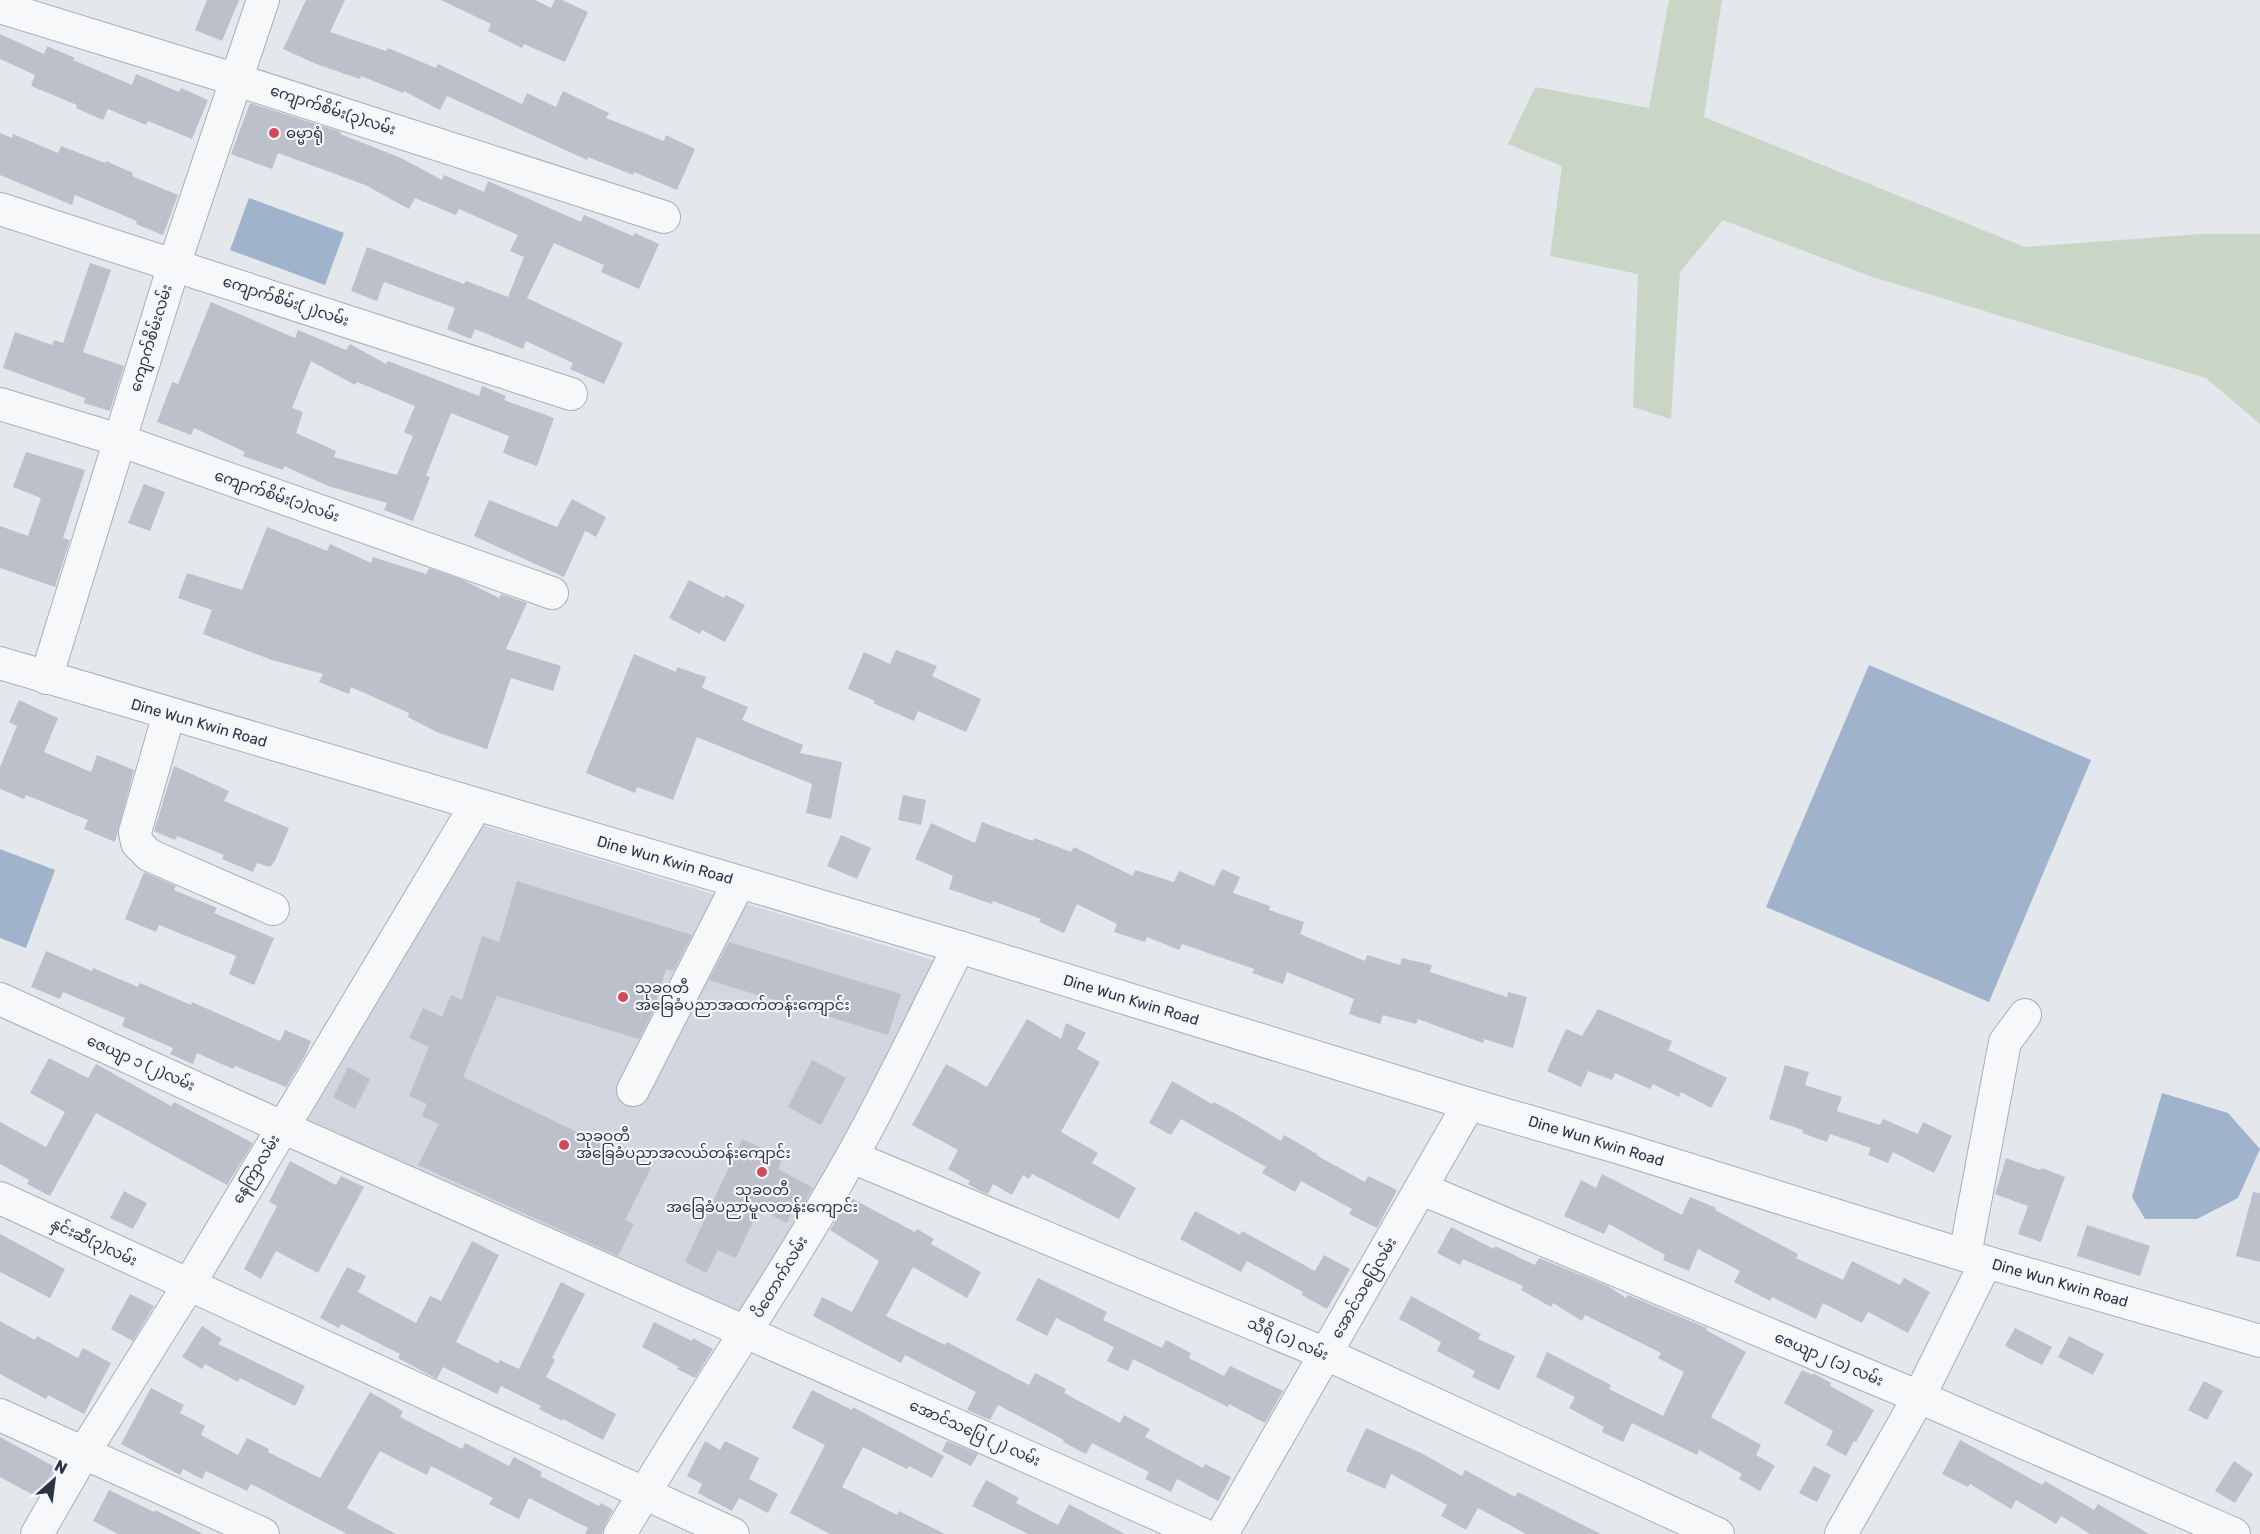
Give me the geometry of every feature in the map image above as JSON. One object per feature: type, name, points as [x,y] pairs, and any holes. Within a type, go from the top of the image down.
[{"type":"street","name":"ကျောက်စိမ်းလမ်း","points":[[46,678],[174,265],[263,0]]},
{"type":"street","name":"ကျောက်စိမ်း(၃)လမ်း","points":[[0,7],[237,80],[664,217]]},
{"type":"street","name":"ကျောက်စိမ်း(၂)လမ်း","points":[[0,209],[571,394]]},
{"type":"street","name":"ကျောက်စိမ်း(၁)လမ်း","points":[[0,404],[119,440],[552,593]]},
{"type":"street","name":"Dine Wun Kwin Road","points":[[0,663],[959,947],[1976,1259],[2260,1341]]},
{"type":"street","points":[[169,714],[135,832],[137,843],[148,855],[273,909]]},
{"type":"street","name":"နေကြာလမ်း","points":[[37,1534],[83,1454],[188,1286],[476,805]]},
{"type":"street","points":[[633,1090],[739,882]]},
{"type":"street","name":"ပိတောက်လမ်း","points":[[620,1534],[747,1332],[852,1157],[959,947]]},
{"type":"street","name":"ဇေယျာ ၁ (၂)လမ်း","points":[[0,999],[282,1127],[747,1332]]},
{"type":"street","points":[[1841,1534],[1919,1397],[1976,1259],[2005,1042],[2025,1015]]},
{"type":"street","name":"အောင်သပြေလမ်း","points":[[1222,1534],[1469,1104]]},
{"type":"street","name":"သီရိ (၁) လမ်း","points":[[852,1157],[1326,1354],[1718,1534]]},
{"type":"street","name":"ဇေယျာ၂ (၁) လမ်း","points":[[1422,1189],[1919,1397],[2234,1534]]},
{"type":"street","name":"နှင်းဆီ(၃)လမ်း","points":[[0,1198],[733,1534]]},
{"type":"street","name":"အောင်သပြေ (၂) လမ်း","points":[[747,1332],[1202,1534]]},
{"type":"street","points":[[0,1415],[263,1534]]},
{"type":"shaded area","points":[[479,824],[963,969],[757,1329],[299,1128]]},
{"type":"green space","points":[[1669,0],[1722,0],[1704,117],[2025,247],[2201,234],[2260,234],[2260,424],[2206,378],[1872,277],[1723,220],[1680,272],[1671,419],[1633,407],[1638,274],[1550,256],[1562,166],[1508,144],[1535,87],[1649,108]]},
{"type":"water","points":[[249,198],[344,233],[325,285],[230,250]]},
{"type":"water","points":[[1869,665],[2091,760],[1989,1002],[1766,907]]},
{"type":"water","points":[[0,849],[55,870],[26,948],[0,938]]},
{"type":"water","points":[[2162,1093],[2228,1113],[2260,1149],[2238,1198],[2197,1219],[2145,1219],[2132,1197]]},
{"type":"building","points":[[207,0],[239,0],[222,41],[195,30]]},
{"type":"building","points":[[306,0],[345,0],[330,32],[386,51],[388,48],[436,68],[438,64],[522,104],[527,93],[556,107],[563,91],[609,113],[606,118],[664,141],[666,135],[695,149],[677,190],[634,172],[633,175],[588,157],[587,160],[447,96],[440,110],[404,91],[403,93],[361,76],[360,79],[316,64],[283,49]]},
{"type":"building","points":[[441,0],[535,0],[551,8],[555,0],[562,0],[588,12],[565,62],[524,44],[522,48],[488,31],[491,24]]},
{"type":"building","points":[[0,34],[44,54],[47,46],[75,58],[73,60],[132,85],[136,74],[179,92],[181,88],[208,100],[192,139],[148,121],[146,125],[108,109],[103,120],[76,108],[77,105],[31,86],[35,75],[0,59]]},
{"type":"building","points":[[250,103],[341,132],[340,134],[401,158],[442,180],[444,175],[484,192],[488,181],[581,222],[584,215],[633,236],[635,233],[659,244],[639,289],[601,272],[604,265],[554,243],[527,298],[623,343],[604,384],[570,369],[573,363],[526,341],[523,349],[475,329],[471,339],[447,329],[455,308],[384,282],[377,301],[351,291],[367,247],[464,284],[466,281],[508,297],[524,257],[510,251],[518,235],[459,209],[456,215],[415,198],[409,209],[365,185],[278,153],[272,169],[231,154]]},
{"type":"building","points":[[0,133],[12,138],[13,134],[58,153],[61,146],[105,163],[106,161],[133,173],[132,176],[178,195],[163,235],[136,224],[137,221],[75,195],[72,205],[0,175]]},
{"type":"building","points":[[90,263],[111,270],[83,352],[124,366],[110,411],[84,403],[85,398],[3,368],[15,332],[52,345],[54,340],[63,343]]},
{"type":"building","points":[[211,302],[295,338],[298,330],[346,350],[350,344],[386,364],[388,361],[479,396],[482,386],[506,396],[504,400],[554,418],[537,466],[503,453],[509,436],[451,413],[426,476],[430,477],[413,521],[384,510],[387,503],[328,486],[284,466],[283,470],[243,456],[245,452],[194,428],[191,435],[157,422],[172,382],[178,384]],"holes":[[[311,361],[355,385],[357,382],[415,406],[404,432],[413,436],[397,475],[334,457],[336,451],[296,433],[303,412],[292,408]]]},
{"type":"building","points":[[26,452],[85,470],[63,538],[70,540],[55,587],[0,568],[0,526],[28,536],[41,498],[13,487]]},
{"type":"building","points":[[144,484],[165,492],[150,531],[128,523]]},
{"type":"building","points":[[572,499],[606,517],[596,537],[585,531],[564,577],[474,536],[489,500],[557,527]]},
{"type":"building","points":[[267,527],[327,551],[330,544],[371,563],[373,557],[426,574],[429,568],[463,580],[499,598],[501,594],[527,603],[506,649],[561,666],[553,691],[511,678],[487,749],[439,733],[408,717],[409,713],[351,687],[349,694],[319,682],[323,674],[272,660],[203,634],[212,610],[178,598],[187,573],[242,590]]},
{"type":"building","points":[[689,580],[724,598],[726,595],[745,605],[725,642],[702,630],[700,634],[669,618]]},
{"type":"building","points":[[896,650],[937,666],[932,676],[981,699],[966,732],[918,711],[914,721],[848,689],[864,652],[890,664]]},
{"type":"building","points":[[634,654],[676,672],[677,667],[706,677],[702,688],[748,707],[742,720],[803,745],[800,753],[842,762],[831,819],[806,813],[812,784],[697,737],[673,800],[637,787],[635,793],[586,773]]},
{"type":"building","points":[[19,700],[58,718],[44,752],[91,772],[97,755],[134,770],[115,842],[84,829],[88,820],[26,795],[24,799],[0,789],[0,767],[17,726],[9,722]]},
{"type":"building","points":[[174,766],[229,791],[224,801],[289,828],[275,861],[270,867],[257,863],[253,872],[222,859],[224,855],[177,836],[175,840],[154,831]]},
{"type":"building","points":[[903,795],[926,800],[921,825],[898,820]]},
{"type":"building","points":[[982,822],[1071,852],[1074,847],[1133,876],[1135,870],[1174,882],[1179,871],[1214,886],[1222,869],[1240,877],[1233,893],[1270,906],[1269,910],[1304,922],[1300,934],[1365,961],[1367,955],[1400,965],[1402,958],[1432,965],[1430,972],[1507,997],[1508,992],[1527,997],[1513,1048],[1484,1039],[1483,1043],[1418,1019],[1416,1024],[1383,1015],[1380,1024],[1349,1014],[1354,999],[1287,972],[1283,984],[1252,973],[1254,969],[1182,944],[1179,950],[1147,937],[1145,942],[1114,932],[1117,924],[1077,904],[1064,933],[1039,922],[1041,919],[993,901],[992,904],[949,889],[953,876],[915,859],[931,823],[975,843]]},
{"type":"building","points":[[841,835],[871,848],[857,879],[827,866]]},
{"type":"building","points":[[144,872],[176,886],[174,890],[217,908],[214,913],[274,938],[254,985],[229,974],[236,956],[159,925],[156,932],[125,919]]},
{"type":"building","points":[[517,881],[692,935],[673,971],[666,969],[653,1011],[639,1039],[497,996],[463,1077],[651,1168],[625,1220],[634,1224],[618,1256],[418,1165],[439,1124],[422,1116],[427,1104],[409,1096],[429,1047],[409,1038],[423,1008],[442,1017],[451,995],[462,1000],[482,936],[499,942]]},
{"type":"building","points":[[729,942],[901,994],[888,1035],[709,980]]},
{"type":"building","points":[[46,951],[92,971],[93,968],[138,987],[140,983],[191,1005],[192,1002],[280,1041],[285,1030],[311,1041],[305,1056],[286,1087],[235,1066],[233,1069],[197,1053],[193,1064],[170,1054],[173,1048],[122,1026],[125,1018],[63,992],[60,999],[31,987]]},
{"type":"building","points":[[1598,1009],[1672,1041],[1668,1050],[1727,1078],[1711,1108],[1681,1092],[1679,1097],[1653,1084],[1650,1089],[1615,1073],[1612,1080],[1588,1071],[1581,1087],[1547,1071],[1566,1029],[1582,1036]]},
{"type":"building","points":[[1027,1019],[1061,1039],[1066,1023],[1086,1033],[1077,1049],[1100,1062],[1061,1132],[1098,1153],[1092,1163],[1136,1188],[1119,1219],[1032,1174],[1029,1179],[1023,1175],[1012,1195],[993,1184],[988,1194],[978,1190],[968,1184],[970,1181],[948,1169],[958,1150],[912,1125],[946,1064],[987,1087]]},
{"type":"building","points":[[49,1058],[88,1078],[96,1064],[171,1106],[174,1102],[253,1143],[227,1185],[96,1113],[50,1196],[27,1184],[29,1180],[0,1164],[0,1122],[46,1147],[65,1112],[30,1093]]},
{"type":"building","points":[[812,1060],[846,1078],[821,1125],[788,1107]]},
{"type":"building","points":[[1785,1065],[1809,1072],[1805,1085],[1842,1097],[1837,1111],[1880,1125],[1883,1119],[1918,1134],[1923,1122],[1952,1136],[1934,1173],[1893,1152],[1888,1163],[1868,1155],[1871,1148],[1830,1134],[1827,1142],[1802,1133],[1803,1130],[1769,1119]]},
{"type":"building","points":[[348,1067],[370,1079],[355,1109],[333,1097]]},
{"type":"building","points":[[1172,1081],[1212,1104],[1214,1102],[1236,1114],[1281,1141],[1284,1135],[1365,1182],[1368,1176],[1397,1190],[1377,1228],[1349,1214],[1352,1209],[1301,1181],[1295,1192],[1262,1173],[1266,1167],[1181,1119],[1171,1135],[1149,1123]]},
{"type":"building","points":[[742,1139],[783,1158],[778,1169],[813,1188],[798,1213],[793,1210],[787,1223],[759,1209],[736,1258],[718,1250],[706,1273],[685,1262]]},
{"type":"building","points":[[2006,1158],[2065,1177],[2041,1242],[2018,1234],[2028,1206],[1995,1194]]},
{"type":"building","points":[[290,1161],[336,1185],[341,1176],[364,1187],[318,1273],[276,1251],[261,1279],[244,1269],[277,1206],[269,1202]]},
{"type":"building","points":[[1602,1174],[1682,1215],[1690,1197],[1716,1208],[1715,1210],[1798,1254],[1796,1258],[1843,1280],[1852,1261],[1900,1285],[1904,1278],[1930,1292],[1908,1333],[1868,1312],[1862,1323],[1823,1303],[1816,1319],[1772,1297],[1770,1301],[1734,1282],[1740,1271],[1698,1249],[1689,1271],[1663,1260],[1665,1255],[1609,1224],[1604,1234],[1564,1216],[1581,1180],[1596,1188]]},
{"type":"building","points":[[124,1191],[147,1203],[133,1229],[110,1218]]},
{"type":"building","points":[[2253,1192],[2260,1193],[2260,1262],[2236,1256]]},
{"type":"building","points":[[849,1197],[915,1232],[917,1229],[934,1239],[931,1244],[981,1272],[967,1298],[913,1267],[886,1316],[945,1345],[947,1342],[1029,1385],[1035,1373],[1066,1389],[1064,1393],[1120,1423],[1124,1415],[1150,1429],[1145,1437],[1203,1468],[1205,1464],[1231,1477],[1218,1501],[1177,1479],[1171,1492],[1145,1479],[1149,1472],[1092,1443],[1086,1454],[998,1405],[990,1420],[967,1410],[976,1392],[905,1355],[901,1363],[813,1316],[822,1297],[852,1312],[879,1261],[830,1230]]},
{"type":"building","points":[[1195,1211],[1240,1235],[1242,1231],[1315,1271],[1324,1255],[1350,1269],[1327,1309],[1302,1295],[1303,1292],[1247,1261],[1241,1272],[1180,1239]]},
{"type":"building","points":[[2087,1225],[2150,1246],[2140,1276],[2077,1256]]},
{"type":"building","points":[[1451,1227],[1494,1249],[1495,1246],[1535,1265],[1539,1258],[1608,1286],[1626,1298],[1628,1295],[1707,1328],[1706,1330],[1746,1352],[1711,1417],[1761,1445],[1756,1455],[1775,1466],[1760,1491],[1739,1479],[1742,1474],[1699,1450],[1697,1455],[1632,1423],[1623,1442],[1602,1432],[1604,1427],[1569,1408],[1575,1397],[1536,1377],[1547,1352],[1611,1385],[1609,1389],[1663,1416],[1684,1372],[1658,1358],[1661,1353],[1585,1315],[1582,1321],[1553,1303],[1551,1307],[1521,1290],[1523,1286],[1463,1259],[1460,1265],[1437,1253]]},
{"type":"building","points":[[0,1234],[65,1269],[50,1298],[0,1272]]},
{"type":"building","points":[[472,1241],[499,1255],[456,1342],[498,1363],[500,1360],[519,1369],[561,1282],[585,1294],[552,1358],[555,1360],[546,1377],[616,1414],[603,1440],[539,1409],[541,1406],[501,1386],[497,1394],[443,1367],[437,1379],[398,1358],[400,1354],[341,1324],[339,1328],[320,1318],[347,1267],[366,1276],[358,1292],[416,1323],[430,1296],[441,1301]]},
{"type":"building","points":[[1038,1278],[1107,1312],[1103,1320],[1162,1348],[1166,1340],[1191,1353],[1189,1358],[1224,1376],[1230,1366],[1283,1391],[1265,1423],[1133,1359],[1128,1371],[1107,1361],[1114,1347],[1056,1318],[1047,1336],[1016,1320]]},
{"type":"building","points":[[130,1294],[154,1306],[133,1341],[111,1329]]},
{"type":"building","points":[[1411,1296],[1481,1334],[1478,1339],[1515,1356],[1499,1390],[1472,1377],[1475,1371],[1437,1351],[1441,1342],[1399,1319]]},
{"type":"building","points":[[0,1321],[35,1340],[37,1336],[78,1358],[83,1348],[111,1363],[84,1414],[48,1395],[46,1399],[0,1374]]},
{"type":"building","points":[[654,1322],[713,1349],[695,1378],[642,1347]]},
{"type":"building","points":[[202,1326],[222,1339],[218,1344],[305,1386],[295,1406],[240,1378],[238,1382],[205,1364],[202,1369],[182,1357]]},
{"type":"building","points":[[2015,1328],[2052,1347],[2042,1365],[2005,1346]]},
{"type":"building","points":[[2069,1336],[2104,1354],[2093,1375],[2058,1357]]},
{"type":"building","points":[[1802,1370],[1831,1383],[1830,1386],[1874,1410],[1846,1456],[1826,1445],[1833,1431],[1784,1403]]},
{"type":"building","points":[[2204,1381],[2223,1391],[2207,1420],[2188,1410]]},
{"type":"building","points":[[151,1388],[184,1405],[180,1413],[205,1426],[201,1435],[238,1455],[247,1438],[269,1449],[268,1452],[320,1478],[370,1392],[403,1411],[400,1417],[462,1449],[465,1443],[509,1466],[514,1457],[542,1472],[540,1476],[599,1506],[601,1503],[613,1510],[602,1534],[585,1534],[588,1528],[529,1498],[519,1519],[489,1504],[493,1498],[431,1466],[427,1475],[380,1451],[347,1508],[396,1534],[347,1534],[251,1484],[247,1491],[206,1471],[202,1479],[183,1469],[180,1475],[121,1444]]},
{"type":"building","points":[[812,1390],[852,1410],[853,1407],[944,1456],[932,1478],[909,1466],[907,1469],[863,1447],[842,1487],[897,1515],[899,1511],[945,1534],[830,1534],[790,1513],[825,1445],[792,1428]]},
{"type":"building","points":[[1366,1428],[1421,1453],[1462,1476],[1465,1470],[1515,1497],[1518,1492],[1601,1534],[1526,1534],[1478,1508],[1466,1530],[1441,1516],[1447,1505],[1391,1474],[1385,1489],[1346,1471]]},
{"type":"building","points":[[0,1437],[55,1467],[37,1497],[0,1477]]},
{"type":"building","points":[[1960,1440],[2042,1485],[2045,1481],[2094,1510],[2098,1504],[2149,1534],[2090,1534],[2061,1516],[2056,1524],[2016,1500],[2011,1509],[1970,1484],[1968,1487],[1942,1474]]},
{"type":"building","points":[[705,1441],[720,1450],[725,1441],[759,1458],[749,1479],[778,1494],[768,1513],[739,1498],[732,1511],[698,1493],[702,1484],[687,1476]]},
{"type":"building","points":[[947,1441],[978,1454],[971,1466],[942,1451]]},
{"type":"building","points":[[2234,1461],[2253,1474],[2235,1503],[2215,1491]]},
{"type":"building","points":[[1814,1466],[1831,1475],[1817,1502],[1799,1493]]},
{"type":"building","points":[[986,1480],[1019,1498],[1016,1503],[1058,1525],[1069,1504],[1125,1534],[1028,1534],[972,1506]]},
{"type":"building","points":[[109,1490],[203,1534],[118,1534],[93,1521]]},
{"type":"place","name":"ဓမ္မာရုံ","points":[[274,133]]},
{"type":"place","name":"သုခဝတီ အခြေခံပညာအထက်တန်းကျောင်း","points":[[623,997]]},
{"type":"place","name":"သုခဝတီ အခြေခံပညာအလယ်တန်းကျောင်း","points":[[564,1145]]},
{"type":"place","name":"သုခဝတီ အခြေခံပညာမူလတန်းကျောင်း","points":[[762,1172]]}]
